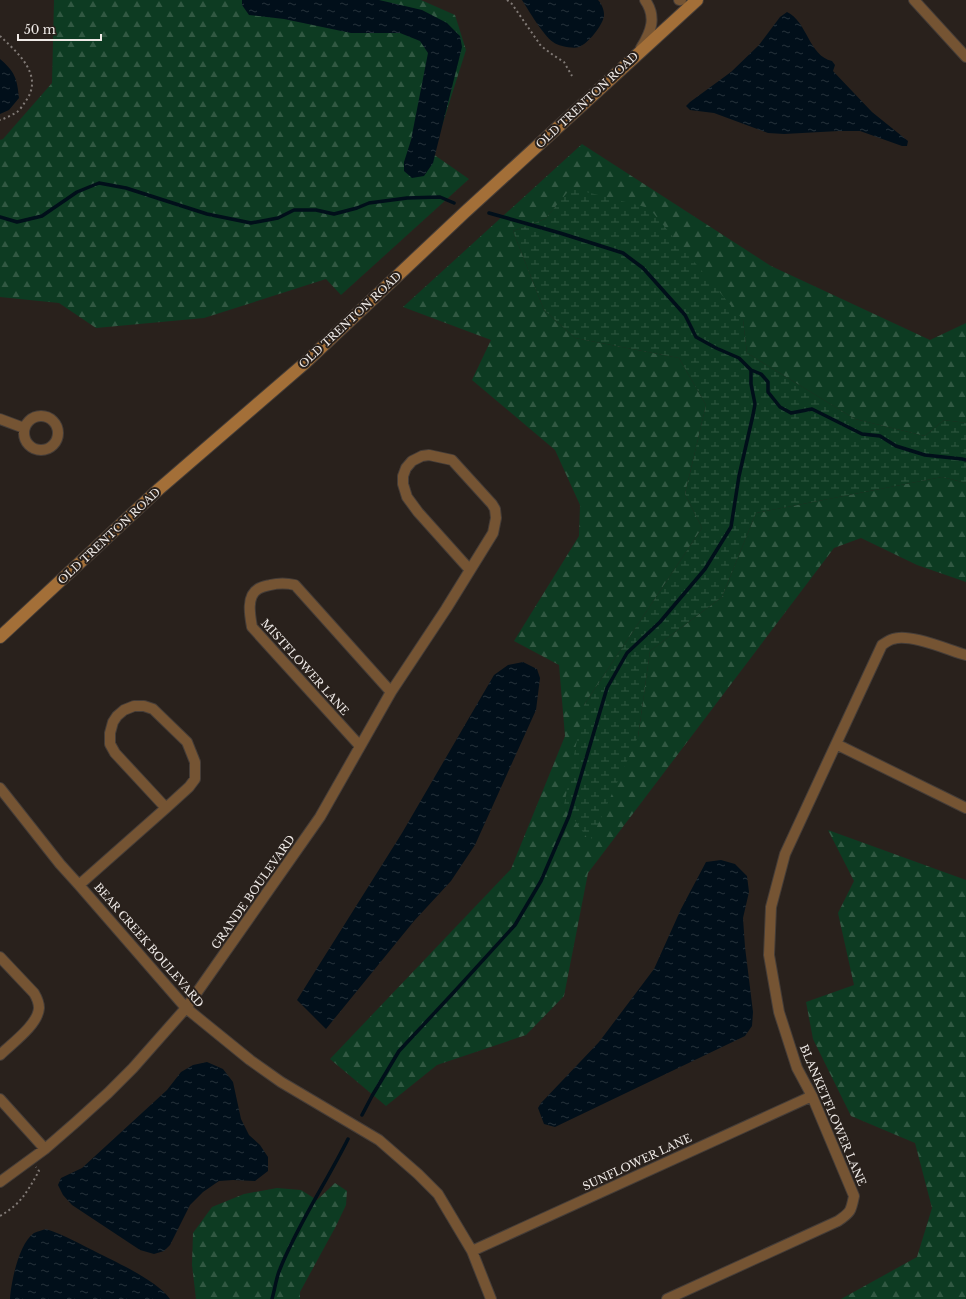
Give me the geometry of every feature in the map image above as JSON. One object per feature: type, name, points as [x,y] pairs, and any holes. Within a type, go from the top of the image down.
[{"type":"main road","name":"OLD TRENTON ROAD","points":[[0,637],[159,489],[305,363],[464,213],[697,0]]},
{"type":"street","points":[[636,55],[647,38],[651,24],[651,11],[645,0]]},
{"type":"street","points":[[914,0],[966,57]]},
{"type":"street","points":[[0,419],[24,428]]},
{"type":"street","name":"GRANDE BOULEVARD","points":[[0,1182],[45,1149],[108,1093],[133,1068],[186,1008],[320,817],[391,692],[470,570],[493,533],[496,518],[492,504],[452,460],[429,455],[422,456],[406,468],[403,476],[403,484],[407,497],[418,512],[470,570]]},
{"type":"street","name":"MISTFLOWER LANE","points":[[360,746],[252,627],[250,614],[252,594],[257,589],[273,584],[285,583],[294,585],[391,692]]},
{"type":"street","name":"BLANKETFLOWER LANE","points":[[667,1299],[838,1221],[849,1214],[854,1196],[812,1096],[797,1068],[779,1012],[769,955],[771,907],[785,854],[882,645],[892,639],[916,639],[966,655]]},
{"type":"street","points":[[79,884],[166,808],[189,787],[195,779],[196,769],[187,742],[154,709],[144,706],[134,706],[124,710],[113,722],[110,732],[110,744],[115,753],[166,808]]},
{"type":"street","points":[[836,744],[966,808]]},
{"type":"street","name":"BEAR CREEK BOULEVARD","points":[[0,788],[60,864],[186,1008],[250,1060],[281,1082],[379,1140],[418,1174],[438,1194],[472,1251],[491,1299]]},
{"type":"street","points":[[0,957],[34,993],[38,1000],[39,1008],[33,1023],[0,1055]]},
{"type":"street","name":"SUNFLOWER LANE","points":[[472,1251],[812,1096]]},
{"type":"street","points":[[0,1099],[45,1149]]},
{"type":"path","points":[[508,0],[541,46],[564,62],[572,76]]},
{"type":"path","points":[[0,36],[24,61],[30,72],[32,83],[29,96],[18,111],[0,120]]},
{"type":"path","points":[[0,1216],[12,1209],[25,1195],[38,1171],[30,1160]]},
{"type":"green space","points":[[54,0],[421,0],[455,15],[466,50],[433,154],[469,179],[341,295],[326,279],[204,318],[96,328],[59,303],[0,297],[0,140],[3,139],[52,83]]},
{"type":"green space","points":[[582,144],[771,266],[930,340],[966,323],[966,423],[944,420],[925,436],[855,419],[747,353],[743,320],[571,189],[545,219],[513,231],[544,310],[575,338],[679,358],[706,405],[685,494],[702,528],[584,705],[638,737],[650,651],[722,597],[756,513],[942,477],[966,483],[966,582],[917,565],[861,538],[834,548],[588,873],[564,996],[526,1035],[437,1065],[386,1106],[330,1059],[511,869],[565,736],[559,665],[514,641],[579,536],[580,505],[555,450],[472,380],[491,340],[403,307]]},
{"type":"green space","points":[[571,188],[649,208],[743,320],[747,353],[855,419],[925,436],[944,420],[966,423],[966,483],[942,477],[756,513],[722,597],[650,651],[638,737],[590,842],[564,805],[584,705],[702,528],[685,494],[706,405],[679,358],[575,338],[544,310],[513,231],[545,219]]},
{"type":"green space","points":[[828,830],[966,880],[966,1299],[841,1299],[917,1257],[932,1208],[915,1143],[851,1116],[813,1039],[806,1002],[854,985],[838,913],[854,881]]},
{"type":"green space","points":[[335,1183],[347,1191],[346,1205],[300,1292],[300,1299],[196,1299],[192,1265],[193,1233],[212,1207],[244,1194],[277,1188],[301,1190],[317,1200]]},
{"type":"water","points":[[242,0],[379,0],[422,10],[447,23],[460,36],[462,47],[433,163],[424,176],[412,178],[404,171],[404,162],[411,140],[428,53],[420,41],[400,33],[351,33],[284,19],[249,15],[242,5]]},
{"type":"water","points":[[522,0],[598,0],[603,8],[604,18],[599,28],[587,42],[576,48],[566,47],[558,45],[549,39]]},
{"type":"water","points":[[787,12],[794,16],[818,52],[824,58],[832,61],[835,65],[833,71],[872,112],[908,141],[907,146],[902,146],[860,131],[784,134],[768,133],[714,113],[690,110],[686,106],[731,72],[759,45],[780,17]]},
{"type":"water","points":[[0,59],[9,68],[16,80],[19,98],[9,110],[0,114]]},
{"type":"water","points":[[523,662],[537,669],[540,678],[536,710],[475,845],[451,881],[414,921],[326,1029],[297,1000],[402,833],[494,675],[508,665]]},
{"type":"water","points":[[721,860],[735,864],[747,876],[749,892],[743,918],[753,1012],[752,1026],[745,1036],[555,1127],[544,1124],[538,1108],[541,1103],[599,1042],[654,969],[681,909],[706,862]]},
{"type":"water","points":[[207,1062],[223,1069],[233,1082],[241,1119],[249,1135],[260,1145],[268,1157],[268,1171],[255,1181],[219,1181],[203,1192],[190,1205],[170,1245],[164,1251],[154,1254],[140,1250],[72,1205],[63,1195],[58,1185],[61,1178],[82,1168],[167,1090],[181,1072],[193,1065]]},
{"type":"water","points":[[46,1229],[73,1240],[147,1279],[164,1292],[170,1299],[10,1299],[14,1273],[24,1245],[34,1233]]},
{"type":"waterway","points":[[0,217],[17,222],[42,216],[77,192],[99,183],[126,188],[207,214],[251,223],[278,218],[294,210],[316,210],[334,214],[369,203],[407,198],[440,197],[454,203]]},
{"type":"waterway","points":[[489,213],[623,253],[643,268],[685,315],[696,337],[739,358],[751,370],[761,374],[768,382],[768,392],[780,407],[791,413],[812,409],[862,434],[880,436],[896,446],[925,455],[966,460]]},
{"type":"waterway","points":[[362,1115],[399,1051],[515,925],[541,881],[569,816],[607,688],[627,653],[660,622],[705,569],[731,527],[739,476],[755,404],[751,384],[751,370]]},
{"type":"waterway","points":[[272,1299],[279,1272],[287,1252],[348,1139]]}]
